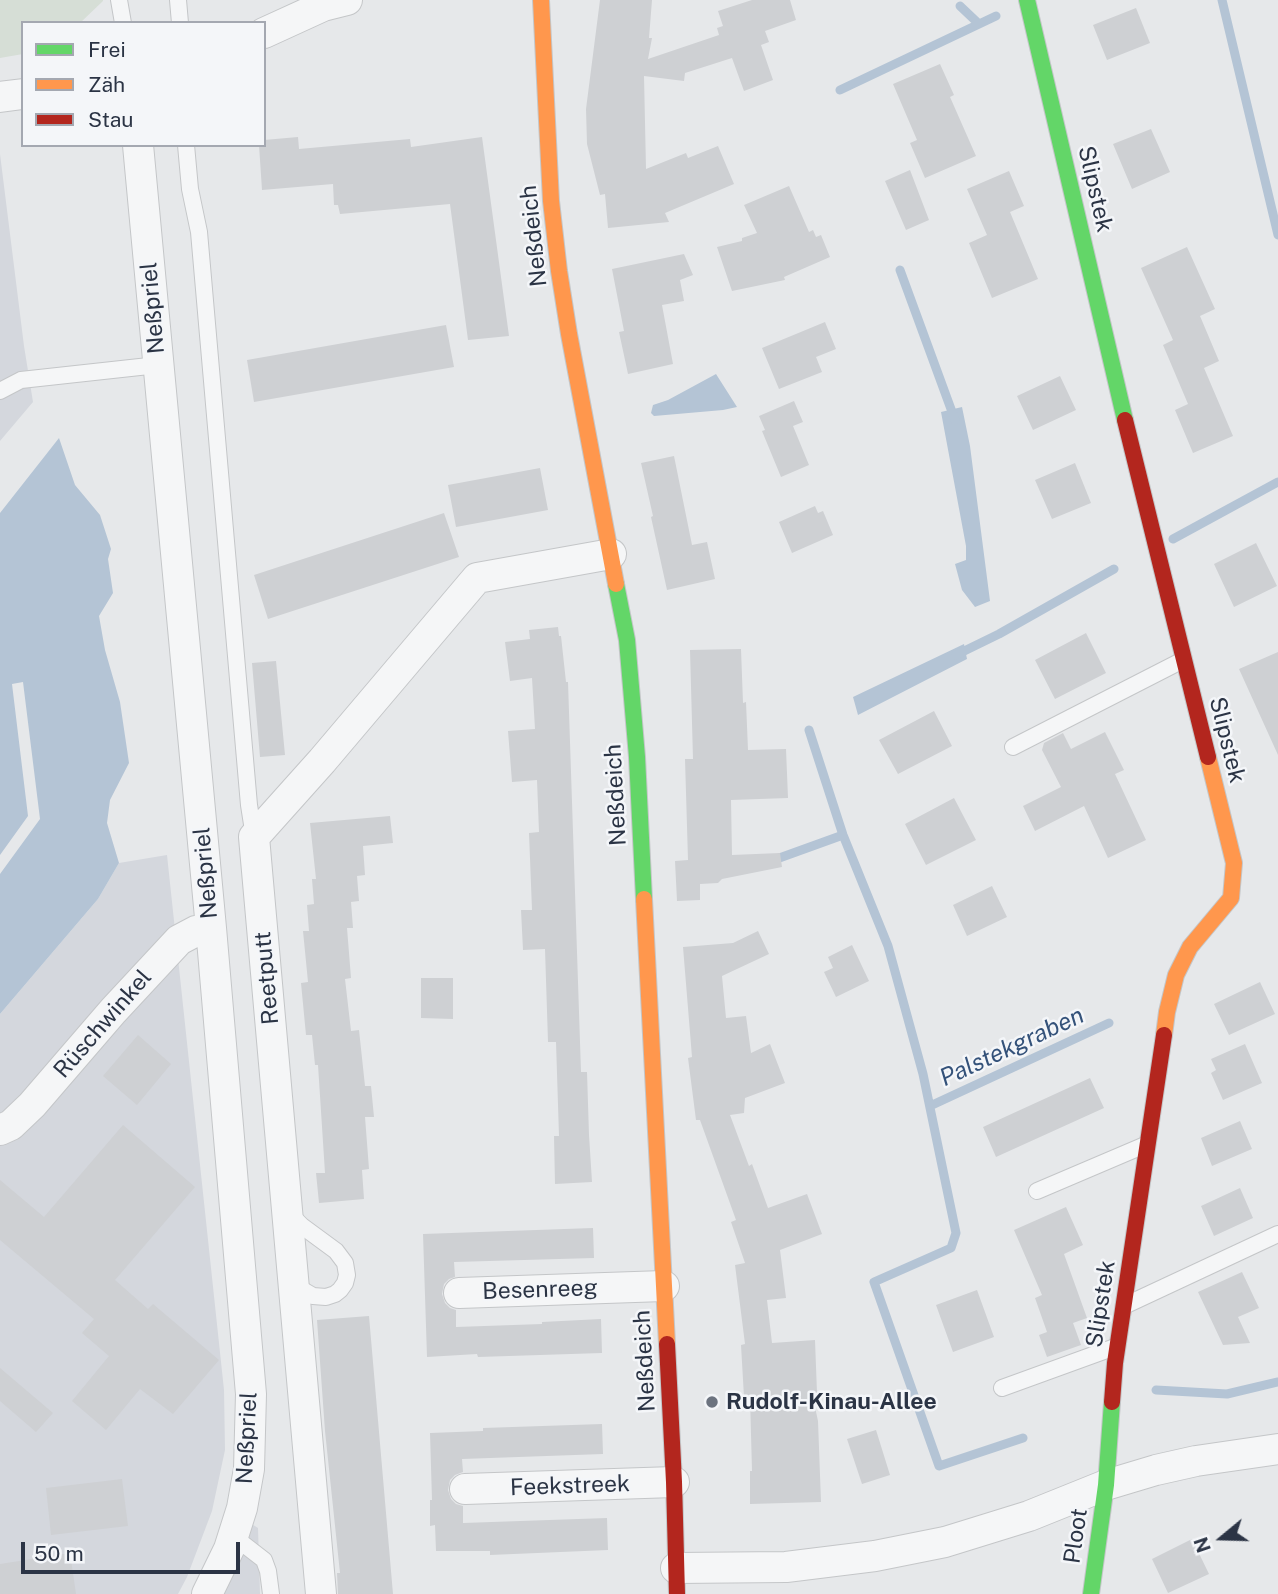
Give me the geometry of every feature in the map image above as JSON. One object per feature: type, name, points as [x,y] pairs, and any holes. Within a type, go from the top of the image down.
[{"type":"street","name":"Neßdeich","points":[[541,0],[551,201],[559,271],[627,640],[637,757],[677,1581]]},
{"type":"street","name":"Slipstek","points":[[1027,0],[1151,530],[1234,863],[1231,898],[1190,947],[1175,975],[1167,1012],[1117,1347],[1106,1485]]},
{"type":"street","points":[[266,32],[331,2]]},
{"type":"street","points":[[0,97],[21,94]]},
{"type":"street","name":"Neßpriel","points":[[138,147],[211,928],[251,1394],[249,1469],[243,1507],[229,1549],[207,1594]]},
{"type":"street","points":[[254,837],[477,578],[611,554]]},
{"type":"street","name":"Reetputt","points":[[254,837],[321,1594]]},
{"type":"street","name":"Rüschwinkel","points":[[0,1130],[10,1125],[32,1105],[179,940],[196,931],[211,928]]},
{"type":"street","name":"Besenreeg","points":[[459,1293],[664,1286]]},
{"type":"street","points":[[677,1581],[875,1556],[945,1542],[1029,1516],[1106,1485],[1156,1470],[1278,1448]]},
{"type":"street","name":"Feekstreek","points":[[465,1489],[674,1482]]},
{"type":"street","name":"Ploot","points":[[1091,1594],[1106,1485]]},
{"type":"lane","points":[[119,0],[122,21]]},
{"type":"lane","points":[[178,0],[180,21]]},
{"type":"lane","points":[[186,147],[190,188],[199,232],[254,837]]},
{"type":"lane","points":[[0,391],[21,380],[158,365]]},
{"type":"lane","points":[[1013,747],[1183,660]]},
{"type":"lane","points":[[1037,1191],[1148,1144]]},
{"type":"lane","points":[[288,1213],[336,1251],[345,1263],[347,1275],[341,1290],[326,1297],[313,1296],[295,1285]]},
{"type":"lane","points":[[1123,1306],[1278,1234]]},
{"type":"lane","points":[[1002,1388],[1117,1347]]},
{"type":"lane","points":[[233,1536],[264,1560],[271,1594]]},
{"type":"shaded area","points":[[0,0],[103,0],[82,21],[21,21],[21,54],[0,58]]},
{"type":"shaded area","points":[[0,154],[33,402],[0,441]]},
{"type":"shaded area","points":[[167,855],[224,1390],[225,1450],[212,1511],[178,1594],[0,1594],[0,1014],[98,899],[119,863]]},
{"type":"shaded area","points":[[247,1521],[258,1528],[260,1594],[213,1594]]},
{"type":"water","points":[[716,374],[737,407],[654,416],[651,413],[653,405],[668,400]]},
{"type":"water","points":[[962,407],[970,446],[990,601],[975,607],[962,590],[955,564],[966,560],[966,546],[941,412]]},
{"type":"water","points":[[59,438],[75,485],[100,515],[111,549],[108,559],[113,593],[99,616],[105,650],[120,702],[129,763],[110,800],[107,823],[119,863],[98,899],[0,1014],[0,513]]},
{"type":"water","points":[[964,644],[967,659],[858,715],[853,697]]},
{"type":"pier","points":[[23,682],[40,819],[0,874],[0,855],[28,816],[12,684]]},
{"type":"building","points":[[600,0],[652,0],[649,38],[652,38],[648,59],[719,35],[717,28],[723,26],[718,11],[752,0],[790,0],[796,20],[765,31],[769,42],[761,45],[773,80],[744,91],[732,58],[685,73],[684,81],[644,76],[646,169],[686,153],[688,158],[718,146],[734,184],[665,213],[669,222],[608,228],[605,194],[600,195],[587,144],[586,109]]},
{"type":"building","points":[[1136,8],[1150,43],[1107,60],[1093,25]]},
{"type":"building","points":[[940,64],[954,95],[950,97],[976,156],[925,178],[910,143],[917,140],[893,84]]},
{"type":"building","points":[[1151,129],[1170,172],[1132,189],[1113,144]]},
{"type":"building","points":[[298,137],[299,149],[410,139],[411,147],[482,137],[509,336],[468,340],[450,204],[340,214],[338,205],[334,205],[333,184],[262,190],[259,147],[266,147],[266,140]]},
{"type":"building","points":[[910,170],[929,220],[906,230],[885,181]]},
{"type":"building","points":[[1009,171],[1024,206],[1010,212],[1038,279],[992,298],[969,243],[987,235],[967,189]]},
{"type":"building","points":[[789,186],[809,232],[813,230],[816,237],[821,235],[830,257],[784,277],[785,280],[732,291],[717,247],[742,241],[742,238],[757,233],[744,205]]},
{"type":"building","points":[[1187,247],[1215,309],[1200,316],[1219,361],[1204,368],[1233,436],[1193,453],[1175,410],[1188,404],[1163,345],[1173,340],[1141,268]]},
{"type":"building","points":[[684,254],[693,275],[680,280],[684,301],[662,305],[673,364],[628,374],[619,332],[624,331],[612,269]]},
{"type":"building","points":[[825,322],[836,349],[816,357],[822,372],[779,389],[762,348]]},
{"type":"building","points":[[446,325],[454,367],[254,402],[247,360]]},
{"type":"building","points":[[1060,376],[1076,410],[1033,430],[1017,396]]},
{"type":"building","points":[[794,401],[803,422],[793,426],[809,465],[781,477],[762,431],[765,430],[759,416]]},
{"type":"building","points":[[674,456],[692,545],[707,542],[715,579],[667,590],[641,463]]},
{"type":"building","points":[[1075,463],[1091,503],[1052,519],[1035,480]]},
{"type":"building","points":[[540,468],[548,510],[456,527],[448,485]]},
{"type":"building","points":[[815,506],[818,513],[823,511],[833,535],[792,553],[779,522]]},
{"type":"building","points":[[444,513],[459,557],[268,619],[254,575]]},
{"type":"building","points":[[1256,543],[1277,586],[1234,607],[1214,564]]},
{"type":"building","points":[[558,627],[568,682],[581,1072],[587,1072],[592,1182],[555,1184],[554,1136],[559,1136],[556,1042],[548,1042],[545,949],[523,950],[521,910],[532,910],[529,833],[539,832],[537,780],[512,782],[508,731],[535,729],[532,678],[510,681],[505,642],[530,639],[529,630]]},
{"type":"building","points":[[1086,633],[1106,673],[1055,699],[1035,660]]},
{"type":"building","points":[[741,649],[748,750],[786,749],[788,798],[731,800],[732,855],[780,853],[782,867],[722,879],[718,883],[700,884],[700,900],[677,901],[675,861],[688,860],[685,759],[693,759],[690,650]]},
{"type":"building","points":[[1278,652],[1278,755],[1239,669]]},
{"type":"building","points":[[276,661],[285,755],[260,757],[252,663]]},
{"type":"building","points":[[934,711],[952,746],[898,774],[879,740]]},
{"type":"building","points":[[1105,732],[1124,770],[1115,774],[1146,840],[1108,858],[1084,806],[1035,831],[1023,806],[1061,787],[1042,750],[1044,743],[1063,733],[1071,749]]},
{"type":"building","points":[[954,798],[976,840],[926,865],[905,824]]},
{"type":"building","points":[[390,816],[393,843],[363,846],[365,875],[357,876],[359,901],[351,902],[353,928],[347,928],[351,978],[345,979],[351,1031],[359,1030],[365,1086],[371,1086],[374,1117],[365,1117],[369,1169],[362,1170],[364,1199],[319,1203],[316,1173],[325,1173],[318,1065],[315,1065],[312,1035],[306,1035],[301,983],[308,982],[303,931],[309,931],[307,905],[314,904],[312,879],[316,879],[310,823]]},
{"type":"building","points":[[992,886],[1007,917],[967,936],[953,905]]},
{"type":"building","points":[[758,931],[769,954],[722,976],[726,1018],[746,1016],[751,1053],[770,1044],[785,1083],[745,1098],[744,1113],[730,1115],[768,1208],[807,1194],[822,1234],[780,1250],[786,1298],[767,1300],[772,1343],[815,1340],[817,1393],[812,1393],[818,1421],[821,1502],[750,1504],[750,1397],[744,1397],[741,1345],[745,1344],[735,1265],[745,1263],[731,1222],[736,1220],[700,1120],[696,1120],[688,1058],[692,1057],[683,947],[733,943]]},
{"type":"building","points":[[852,945],[869,981],[836,997],[824,972],[833,968],[828,957]]},
{"type":"building","points":[[421,978],[453,978],[453,1019],[421,1018]]},
{"type":"building","points":[[1260,982],[1275,1014],[1229,1035],[1214,1004]]},
{"type":"building","points":[[138,1035],[171,1064],[137,1105],[103,1076]]},
{"type":"building","points":[[1245,1044],[1262,1083],[1223,1100],[1211,1073],[1216,1070],[1211,1059]]},
{"type":"building","points":[[1090,1078],[1104,1108],[996,1157],[983,1127]]},
{"type":"building","points":[[1240,1121],[1252,1149],[1212,1166],[1201,1138]]},
{"type":"building","points":[[123,1125],[195,1187],[115,1280],[148,1309],[153,1304],[219,1360],[173,1414],[140,1389],[106,1430],[72,1401],[109,1356],[82,1333],[94,1319],[0,1240],[0,1180],[44,1217]]},
{"type":"building","points":[[1240,1188],[1253,1218],[1214,1236],[1201,1206]]},
{"type":"building","points":[[1066,1207],[1083,1245],[1064,1254],[1087,1318],[1073,1323],[1081,1345],[1047,1357],[1039,1335],[1047,1332],[1035,1298],[1042,1295],[1014,1230]]},
{"type":"building","points":[[593,1228],[594,1258],[454,1262],[455,1277],[444,1284],[442,1294],[445,1303],[456,1310],[456,1327],[601,1319],[602,1353],[427,1357],[423,1234]]},
{"type":"building","points":[[1242,1272],[1259,1308],[1238,1317],[1250,1343],[1223,1345],[1198,1292]]},
{"type":"building","points":[[977,1290],[994,1337],[953,1352],[936,1305]]},
{"type":"building","points":[[369,1316],[393,1594],[338,1594],[337,1573],[340,1573],[317,1320]]},
{"type":"building","points":[[0,1368],[53,1413],[36,1432],[0,1401]]},
{"type":"building","points":[[602,1424],[603,1454],[462,1459],[463,1472],[450,1480],[448,1490],[451,1499],[463,1506],[463,1523],[607,1518],[608,1550],[490,1555],[490,1551],[436,1551],[435,1525],[430,1526],[430,1433],[483,1431],[483,1428]]},
{"type":"building","points":[[876,1430],[890,1475],[862,1484],[847,1439]]},
{"type":"building","points":[[122,1479],[128,1526],[51,1535],[46,1488]]},
{"type":"building","points":[[1192,1539],[1209,1574],[1168,1593],[1152,1559]]},
{"type":"building","points":[[70,1553],[76,1594],[0,1594],[0,1564]]},
{"type":"waterway","points":[[1222,0],[1278,235]]},
{"type":"waterway","points":[[960,6],[979,24]]},
{"type":"waterway","points":[[840,90],[996,16]]},
{"type":"waterway","points":[[900,270],[955,420]]},
{"type":"waterway","points":[[1173,539],[1278,482]]},
{"type":"waterway","points":[[956,655],[999,634],[1114,569]]},
{"type":"waterway","points":[[809,730],[843,835],[888,946],[923,1074],[956,1233],[951,1248],[874,1282],[939,1466],[1023,1438]]},
{"type":"waterway","points":[[771,861],[843,835]]},
{"type":"waterway","name":"Palstekgraben","points":[[930,1106],[1109,1023]]},
{"type":"waterway","points":[[1156,1390],[1227,1394],[1278,1382]]},
{"type":"traffic: fast","points":[[1027,0],[1125,420]]},
{"type":"traffic: fast","points":[[616,584],[627,640],[637,757],[644,899]]},
{"type":"traffic: fast","points":[[1091,1594],[1106,1485],[1112,1402]]},
{"type":"traffic: slow","points":[[541,0],[551,201],[559,271],[616,584]]},
{"type":"traffic: slow","points":[[1164,1035],[1176,975],[1190,947],[1231,898],[1234,863],[1208,757]]},
{"type":"traffic: slow","points":[[644,899],[667,1344]]},
{"type":"traffic: jam","points":[[1125,420],[1208,757]]},
{"type":"traffic: jam","points":[[1112,1402],[1115,1363],[1164,1035]]},
{"type":"traffic: jam","points":[[667,1344],[677,1594]]},
{"type":"place","name":"Rudolf-Kinau-Allee","points":[[712,1402]]}]
